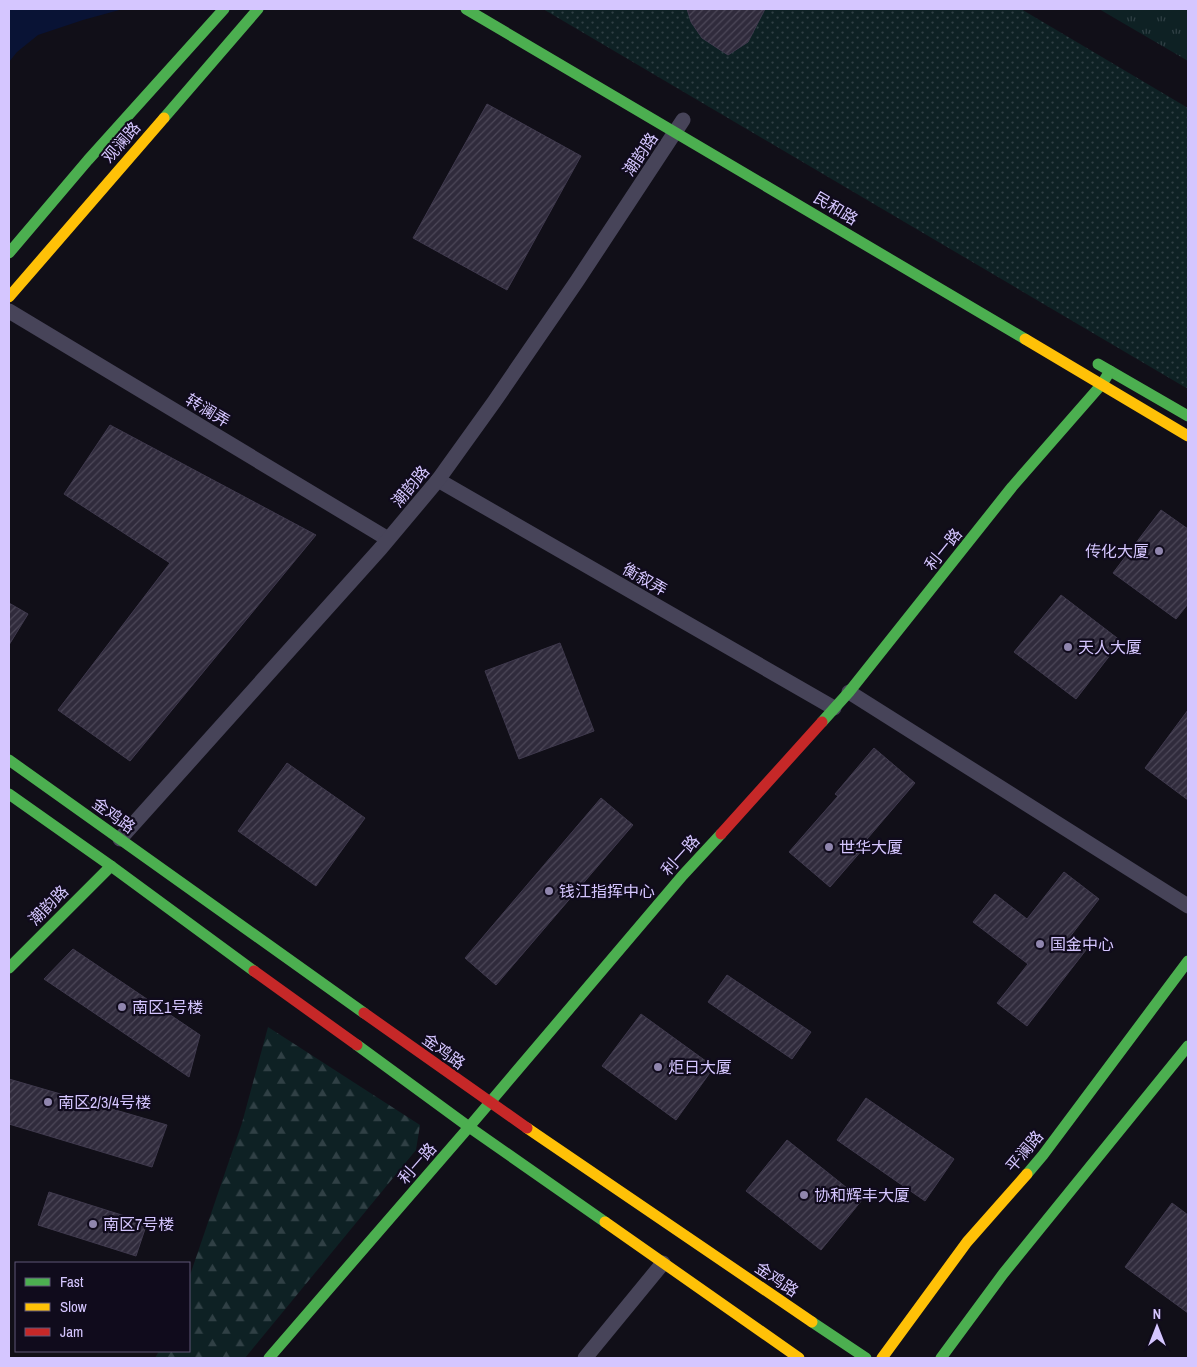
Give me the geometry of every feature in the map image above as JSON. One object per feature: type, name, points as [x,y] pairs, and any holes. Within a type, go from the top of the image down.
[{"type":"main road","name":"观澜路","points":[[9,253],[95,153],[224,9]]},
{"type":"main road","name":"观澜路","points":[[9,297],[258,9]]},
{"type":"main road","name":"民和路","points":[[466,9],[681,123],[1188,436]]},
{"type":"main road","points":[[1084,356],[1188,416]]},
{"type":"main road","name":"利一路","points":[[269,1358],[490,1104],[683,875],[849,692],[1012,487],[1102,384],[1110,371]]},
{"type":"main road","name":"金鸡路","points":[[9,760],[490,1104],[866,1358]]},
{"type":"main road","points":[[9,794],[469,1127],[800,1358]]},
{"type":"main road","name":"潮韵路","points":[[9,968],[111,866]]},
{"type":"main road","name":"平澜路","points":[[882,1358],[967,1242],[1043,1155],[1188,961]]},
{"type":"main road","points":[[941,1358],[1003,1274],[1188,1046]]},
{"type":"street","name":"潮韵路","points":[[120,839],[388,539],[438,480],[577,281],[681,123]]},
{"type":"street","name":"转澜弄","points":[[9,311],[388,539]]},
{"type":"street","name":"衡叙弄","points":[[438,480],[834,708]]},
{"type":"street","points":[[849,692],[1188,906]]},
{"type":"street","points":[[585,1358],[663,1263]]},
{"type":"green space","points":[[543,9],[1021,9],[1188,108],[1188,389]]},
{"type":"green space","points":[[1099,9],[1188,9],[1188,61]]},
{"type":"green space","points":[[268,1027],[420,1125],[416,1150],[245,1358],[155,1358],[158,1352],[190,1352],[190,1275],[242,1123]]},
{"type":"water","points":[[9,9],[123,9],[38,35],[17,52],[9,62]]},
{"type":"building","points":[[687,9],[765,9],[748,42],[728,55],[702,38],[691,22]]},
{"type":"building","points":[[487,104],[581,156],[507,290],[413,238]]},
{"type":"building","points":[[110,425],[316,535],[130,761],[58,710],[170,563],[64,494]]},
{"type":"building","name":"传化大厦","points":[[1161,510],[1188,529],[1188,604],[1176,619],[1113,573]]},
{"type":"building","name":"天人大厦","points":[[1061,595],[1121,641],[1076,699],[1014,652]]},
{"type":"building","points":[[9,603],[28,614],[9,645]]},
{"type":"building","points":[[560,643],[594,731],[519,759],[485,671]]},
{"type":"building","points":[[1188,710],[1188,800],[1145,768]]},
{"type":"building","points":[[874,748],[915,783],[867,839],[869,842],[830,887],[789,852],[838,796],[835,794]]},
{"type":"building","points":[[287,763],[365,818],[316,886],[238,831]]},
{"type":"building","name":"钱江指挥中心","points":[[601,798],[633,825],[496,985],[465,958]]},
{"type":"building","name":"国金中心","points":[[1064,872],[1099,899],[1069,938],[1086,950],[1027,1026],[997,1003],[1028,964],[973,922],[995,894],[1027,919]]},
{"type":"building","name":"南区1号楼","points":[[73,949],[200,1035],[189,1077],[44,979]]},
{"type":"building","points":[[727,975],[811,1032],[792,1059],[708,1002]]},
{"type":"building","name":"炬日大厦","points":[[641,1014],[714,1067],[676,1120],[602,1066]]},
{"type":"building","name":"南区2/3/4号楼","points":[[9,1079],[167,1125],[152,1167],[9,1124]]},
{"type":"building","points":[[866,1098],[954,1159],[925,1201],[837,1140]]},
{"type":"building","name":"协和辉丰大厦","points":[[787,1140],[862,1200],[821,1250],[746,1191]]},
{"type":"building","name":"南区7号楼","points":[[49,1192],[147,1223],[136,1256],[38,1225]]},
{"type":"building","points":[[1172,1203],[1188,1215],[1188,1313],[1125,1267]]},
{"type":"traffic: fast","points":[[9,253],[88,160],[224,9]]},
{"type":"traffic: fast","points":[[164,118],[258,9]]},
{"type":"traffic: fast","points":[[466,9],[1025,339]]},
{"type":"traffic: fast","points":[[1098,364],[1188,416]]},
{"type":"traffic: fast","points":[[822,722],[849,692],[1012,487],[1102,384],[1110,371]]},
{"type":"traffic: fast","points":[[9,760],[364,1013]]},
{"type":"traffic: fast","points":[[9,794],[254,971]]},
{"type":"traffic: fast","points":[[269,1358],[469,1127],[683,875],[721,834]]},
{"type":"traffic: fast","points":[[9,968],[111,866]]},
{"type":"traffic: fast","points":[[1027,1174],[1188,961]]},
{"type":"traffic: fast","points":[[357,1045],[469,1127],[605,1222]]},
{"type":"traffic: fast","points":[[941,1358],[1003,1274],[1188,1046]]},
{"type":"traffic: fast","points":[[812,1322],[866,1358]]},
{"type":"traffic: slow","points":[[9,297],[164,118]]},
{"type":"traffic: slow","points":[[1025,339],[1188,436]]},
{"type":"traffic: slow","points":[[527,1128],[812,1322]]},
{"type":"traffic: slow","points":[[882,1358],[967,1242],[1027,1174]]},
{"type":"traffic: slow","points":[[605,1222],[799,1358]]},
{"type":"traffic: jam","points":[[721,834],[822,722]]},
{"type":"traffic: jam","points":[[254,971],[357,1045]]},
{"type":"traffic: jam","points":[[364,1013],[527,1128]]},
{"type":"place","name":"传化大厦","points":[[1159,551]]},
{"type":"place","name":"天人大厦","points":[[1068,647]]},
{"type":"place","name":"世华大厦","points":[[829,847]]},
{"type":"place","name":"钱江指挥中心","points":[[549,891]]},
{"type":"place","name":"国金中心","points":[[1040,944]]},
{"type":"place","name":"南区1号楼","points":[[122,1007]]},
{"type":"place","name":"炬日大厦","points":[[658,1067]]},
{"type":"place","name":"南区2/3/4号楼","points":[[48,1102]]},
{"type":"place","name":"协和辉丰大厦","points":[[804,1195]]},
{"type":"place","name":"南区7号楼","points":[[93,1224]]}]
